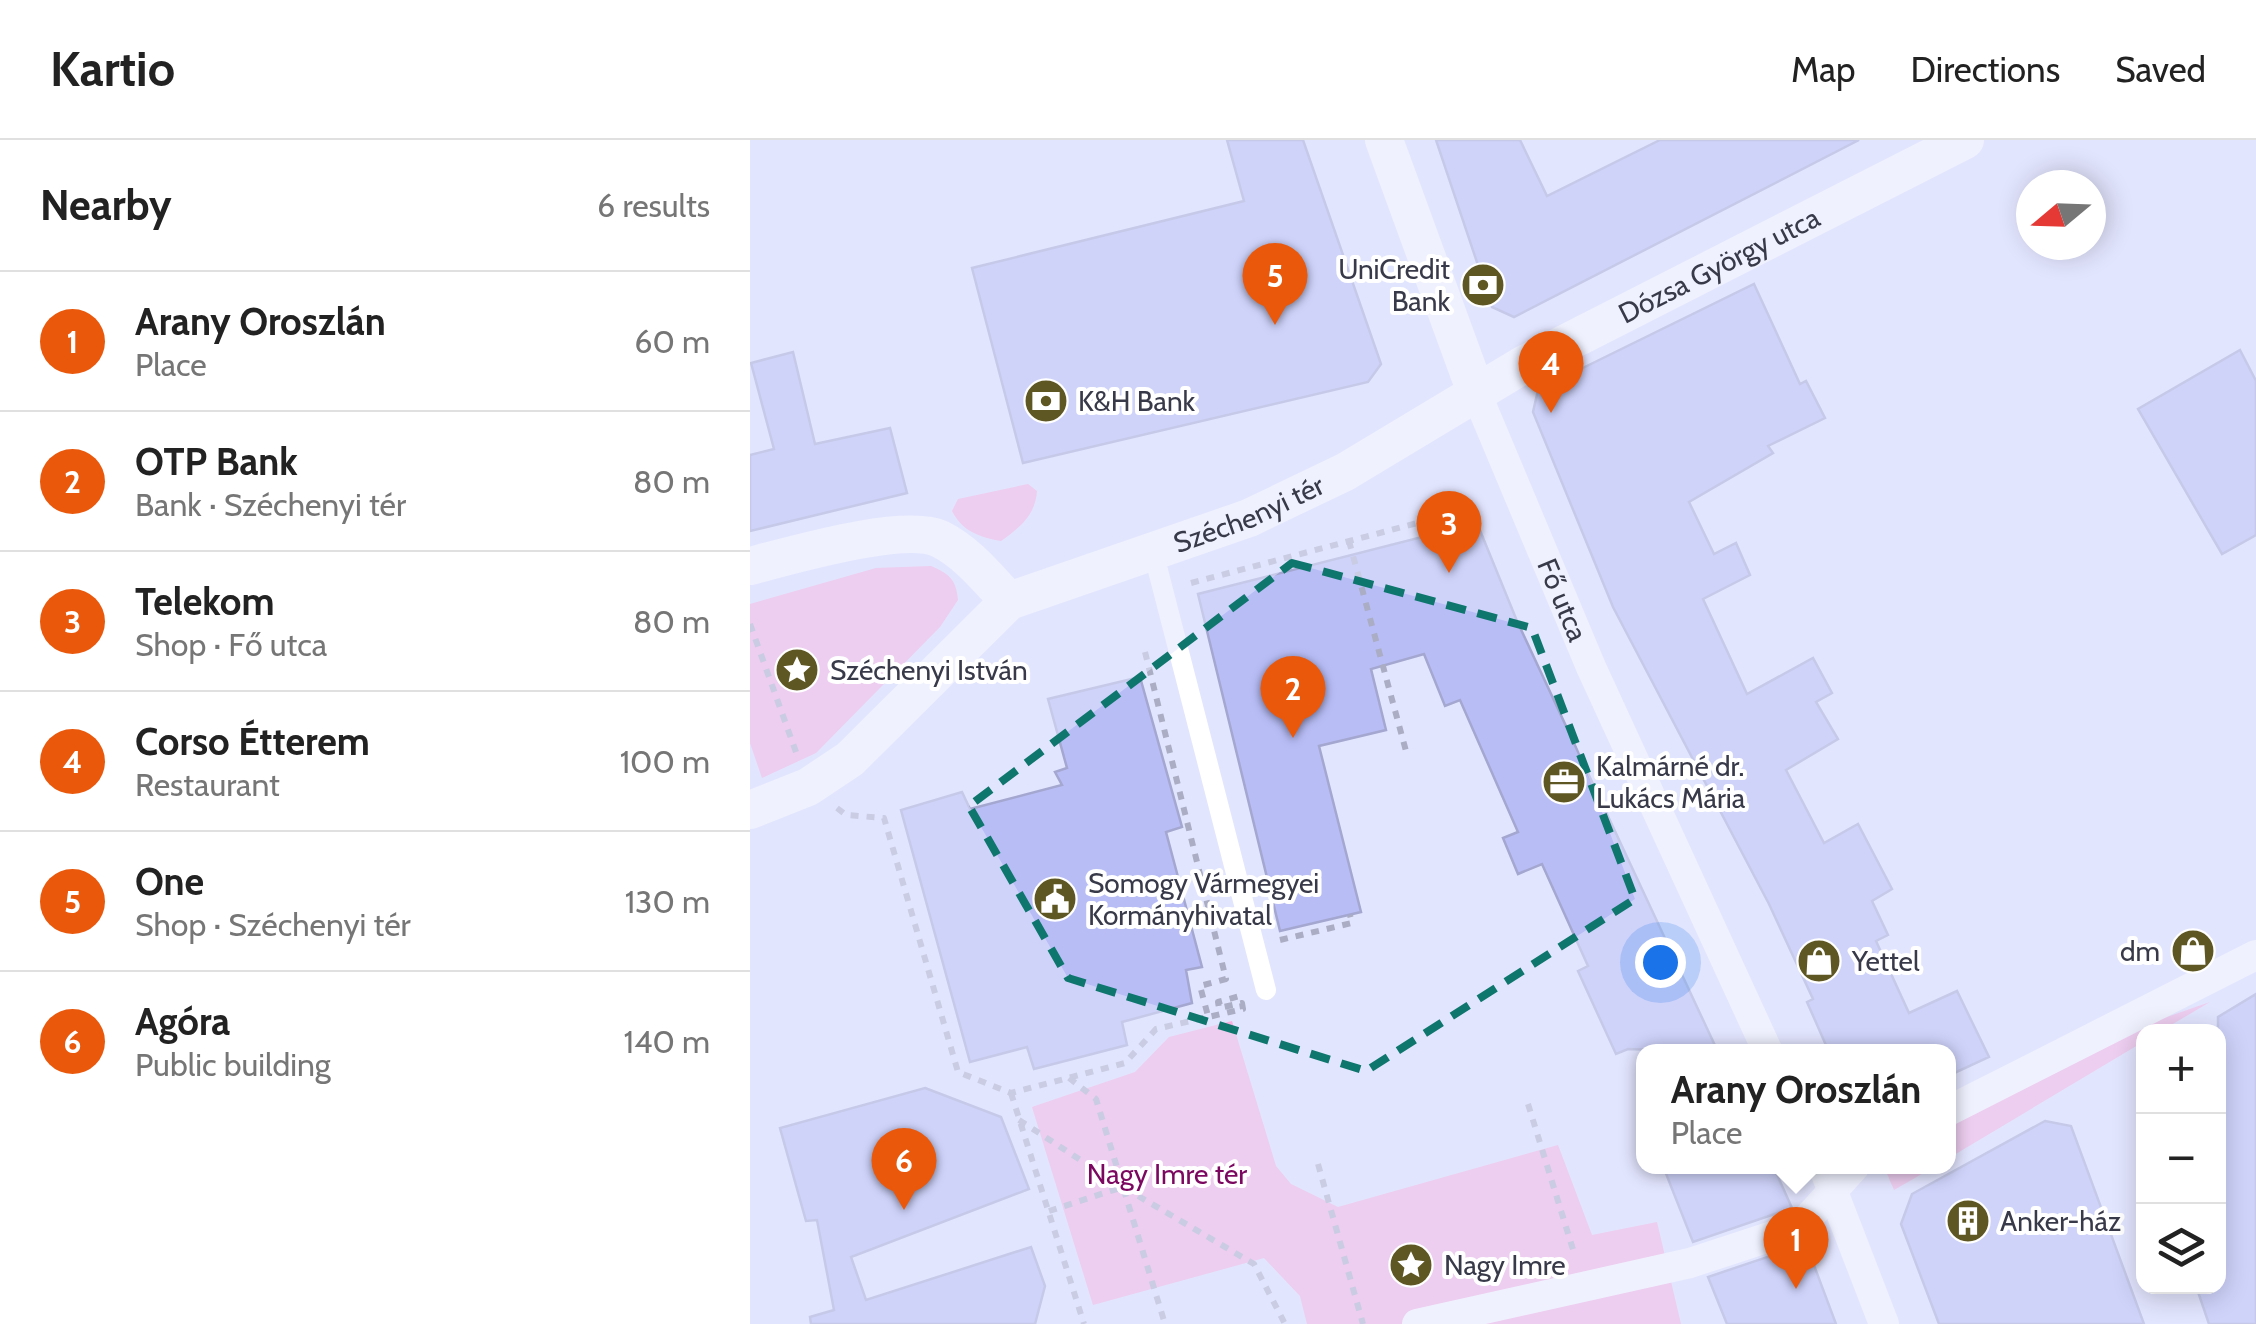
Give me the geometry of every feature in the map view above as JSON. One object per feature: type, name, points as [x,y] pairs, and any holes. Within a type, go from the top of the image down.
[{"type":"street","name":"Fő utca","points":[[1384,140],[1476,395],[1591,667],[1764,1044]]},
{"type":"street","name":"Dózsa György utca","points":[[1476,395],[1523,365],[1965,140]]},
{"type":"street","name":"Széchenyi tér","points":[[750,810],[808,788],[850,759],[1009,602],[1154,555],[1250,518],[1345,472],[1476,395]]},
{"type":"street","points":[[750,566],[851,539],[936,537],[970,559],[1009,602]]},
{"type":"street","points":[[1956,1107],[2256,955]]},
{"type":"street","points":[[1800,1226],[1828,1177]]},
{"type":"street","points":[[1828,1177],[1884,1324]]},
{"type":"street","points":[[1418,1324],[1690,1263],[1800,1226],[1852,1239]]},
{"type":"lane","points":[[1154,555],[1266,990]]},
{"type":"path","points":[[1188,584],[1470,509]]},
{"type":"path","points":[[1349,541],[1406,751]]},
{"type":"path","points":[[750,624],[808,788],[846,814],[884,818],[958,1072],[1011,1093],[1125,1063],[1156,1029],[1243,1009],[1242,1003],[1219,1008],[1218,1002],[1266,990]]},
{"type":"path","points":[[1145,652],[1226,979],[1200,986],[1208,1016]]},
{"type":"path","points":[[1275,942],[1352,923],[1350,915]]},
{"type":"path","points":[[1220,955],[1238,950]]},
{"type":"path","points":[[1068,1078],[1096,1099],[1165,1324]]},
{"type":"path","points":[[1011,1093],[1084,1324]]},
{"type":"path","points":[[1528,1104],[1584,1286]]},
{"type":"path","points":[[1020,1120],[1123,1187],[1254,1264],[1285,1324]]},
{"type":"path","points":[[1318,1164],[1363,1324]]},
{"type":"path","points":[[1049,1212],[1123,1187]]},
{"type":"highlighted area","points":[[1292,563],[1532,628],[1635,899],[1366,1071],[1068,978],[969,806]]},
{"type":"green space","points":[[1028,484],[1037,491],[1030,514],[1001,541],[972,532],[952,511],[958,499]]},
{"type":"green space","points":[[931,566],[951,578],[957,593],[958,600],[940,627],[816,753],[762,778],[750,743],[750,604],[876,568]]},
{"type":"green space","points":[[2210,1002],[2173,1024],[2147,1024]]},
{"type":"green space","name":"Nagy Imre tér","points":[[1232,1021],[1276,1166],[1291,1184],[1338,1207],[1558,1145],[1592,1235],[1657,1222],[1681,1324],[1307,1324],[1300,1296],[1264,1258],[1093,1305],[1032,1107],[1135,1072],[1169,1037]]},
{"type":"green space","points":[[2136,1028],[2136,1046],[1956,1154],[1956,1113],[2104,1039]]},
{"type":"green space","points":[[1887,1174],[1922,1174],[1894,1190]]},
{"type":"building","points":[[1227,140],[1303,140],[1381,364],[1368,382],[1023,463],[972,268],[1244,201]]},
{"type":"building","points":[[1436,140],[1520,140],[1547,196],[1660,140],[1859,140],[1514,317],[1492,307]]},
{"type":"building","points":[[1754,284],[1800,384],[1806,381],[1825,418],[1768,446],[1773,453],[1689,502],[1714,554],[1736,543],[1750,575],[1703,599],[1747,694],[1813,658],[1832,693],[1816,702],[1838,739],[1786,770],[1824,843],[1858,824],[1892,889],[1872,901],[1888,935],[1876,941],[1909,1013],[1957,991],[1989,1057],[1956,1072],[1956,1044],[1825,1044],[1807,1002],[1813,999],[1769,904],[1613,607],[1533,412],[1538,390]]},
{"type":"building","points":[[2240,350],[2256,381],[2256,535],[2222,554],[2138,409]]},
{"type":"building","points":[[793,352],[815,444],[890,428],[907,493],[750,531],[750,455],[774,449],[751,363]]},
{"type":"building","points":[[1477,523],[1517,621],[1714,1044],[1636,1044],[1636,1049],[1616,1054],[1578,971],[1588,966],[1542,864],[1518,874],[1503,838],[1518,832],[1460,700],[1445,706],[1424,654],[1371,669],[1386,730],[1319,746],[1361,912],[1280,931],[1198,594]]},
{"type":"building","name":"Somogy Vármegyei Kormányhivatal","points":[[1140,677],[1182,827],[1166,832],[1202,967],[1186,970],[1192,1003],[1122,1022],[1127,1045],[1034,1069],[1027,1047],[970,1062],[901,810],[962,792],[970,809],[1062,785],[1055,772],[1067,768],[1048,699]]},
{"type":"building","points":[[2256,994],[2256,1324],[2209,1324],[2199,1294],[2226,1294],[2226,1024],[2218,1024],[2218,1017]]},
{"type":"building","points":[[925,1088],[1001,1117],[1029,1189],[851,1257],[866,1300],[1031,1247],[1045,1286],[1035,1324],[811,1324],[810,1317],[834,1310],[817,1220],[806,1221],[780,1128]]},
{"type":"building","name":"Anker-ház","points":[[2045,1121],[2071,1126],[2144,1324],[1939,1324],[1901,1224],[1912,1194],[1948,1174],[1956,1174],[1956,1170]]},
{"type":"building","points":[[1666,1174],[1777,1174],[1792,1208],[1693,1242]]},
{"type":"building","points":[[1806,1244],[1836,1324],[1727,1324],[1708,1277]]},
{"type":"place","name":"UniCredit Bank","points":[[1483,285]]},
{"type":"place","name":"One","points":[[1275,325]]},
{"type":"place","name":"K&H Bank","points":[[1046,401]]},
{"type":"place","name":"Corso Étterem","points":[[1551,413]]},
{"type":"place","name":"Telekom","points":[[1449,573]]},
{"type":"place","name":"Széchenyi István","points":[[797,670]]},
{"type":"place","name":"OTP Bank","points":[[1293,738]]},
{"type":"place","name":"Kalmárné dr. Lukács Mária","points":[[1564,782]]},
{"type":"place","name":"Somogy Vármegyei Kormányhivatal","points":[[1055,899]]},
{"type":"place","name":"dm","points":[[2193,951]]},
{"type":"place","name":"Yettel","points":[[1819,961]]},
{"type":"place","name":"Agóra","points":[[904,1210]]},
{"type":"place","name":"Anker-ház","points":[[1968,1221]]},
{"type":"place","name":"Nagy Imre","points":[[1411,1265]]},
{"type":"place","name":"Arany Oroszlán","points":[[1796,1289]]}]
